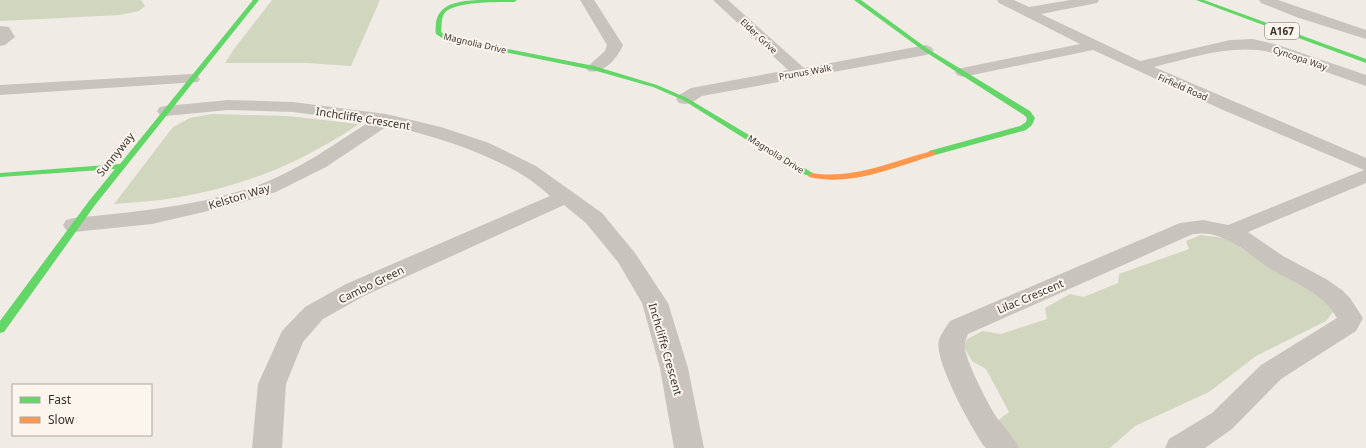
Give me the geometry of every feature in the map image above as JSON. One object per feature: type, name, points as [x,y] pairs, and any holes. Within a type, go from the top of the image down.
[{"type":"main road","name":"Sunnyway","points":[[0,330],[74,225],[120,166],[256,0]]},
{"type":"main road","name":"Magnolia Drive","points":[[514,0],[464,2],[445,8],[442,12],[438,33],[445,38],[594,68],[655,86],[685,100],[801,170],[814,176],[829,180],[1023,128],[1029,123],[1031,118],[1027,113],[926,50],[857,0]]},
{"type":"main road","name":"A167","points":[[1199,0],[1366,61]]},
{"type":"main road","name":"A167","points":[[1273,4],[1352,40]]},
{"type":"main road","points":[[0,175],[120,166]]},
{"type":"street","points":[[587,0],[615,45],[612,53],[594,68]]},
{"type":"street","name":"Elder Grive","points":[[720,0],[799,72]]},
{"type":"street","name":"Firfield Road","points":[[1004,0],[1093,46],[1205,97],[1366,165]]},
{"type":"street","points":[[1027,12],[1092,0]]},
{"type":"street","points":[[1273,4],[1366,35]]},
{"type":"street","points":[[0,30],[4,30],[8,37],[0,42]]},
{"type":"street","name":"Cyncopa Way","points":[[1138,66],[1230,45],[1253,44],[1273,48],[1366,81]]},
{"type":"street","points":[[963,72],[1093,46]]},
{"type":"street","name":"Prunus Walk","points":[[685,100],[697,92],[799,72],[926,50]]},
{"type":"street","points":[[0,90],[192,79]]},
{"type":"street","name":"Inchcliffe Crescent","points":[[166,110],[228,105],[292,107],[386,119],[434,131],[482,147],[529,170],[594,218],[627,258],[655,303],[674,368],[688,448]]},
{"type":"street","name":"Kelston Way","points":[[74,225],[152,217],[218,203],[269,188],[319,163],[386,119]]},
{"type":"street","points":[[1229,232],[1366,176]]},
{"type":"street","name":"Cambo Green","points":[[267,448],[272,384],[291,338],[314,313],[355,290],[565,197]]},
{"type":"street","name":"Lilac Crescent","points":[[1004,448],[992,435],[977,409],[952,350],[952,340],[959,328],[1188,228],[1200,226],[1229,232],[1325,290],[1341,303],[1350,318],[1347,325],[1270,372],[1222,421],[1180,448]]},
{"type":"green space","points":[[0,0],[141,0],[145,6],[139,11],[120,15],[0,21]]},
{"type":"green space","points":[[272,0],[380,0],[351,66],[307,63],[225,63]]},
{"type":"green space","points":[[212,114],[287,116],[359,124],[317,150],[295,161],[251,179],[229,186],[180,197],[114,204],[173,127],[190,118]]},
{"type":"green space","points":[[1201,235],[1230,239],[1243,250],[1321,296],[1333,312],[1326,321],[1256,356],[1209,392],[1135,426],[1110,448],[1017,448],[997,421],[1009,412],[986,369],[972,361],[964,347],[967,339],[983,331],[1001,334],[1047,319],[1045,308],[1070,294],[1084,297],[1118,283],[1119,274],[1189,249],[1186,241]]},
{"type":"traffic: fast","points":[[0,329],[92,203],[256,0]]},
{"type":"traffic: fast","points":[[514,0],[464,3],[446,8],[441,14],[438,33],[445,38],[594,68],[655,86],[685,99],[801,170],[812,175]]},
{"type":"traffic: fast","points":[[857,0],[926,50],[1027,113],[1031,118],[1029,123],[1023,128],[932,153]]},
{"type":"traffic: fast","points":[[1199,0],[1366,61]]},
{"type":"traffic: fast","points":[[0,175],[120,166]]},
{"type":"traffic: slow","points":[[812,175],[825,177],[856,175],[888,167],[932,153]]}]
